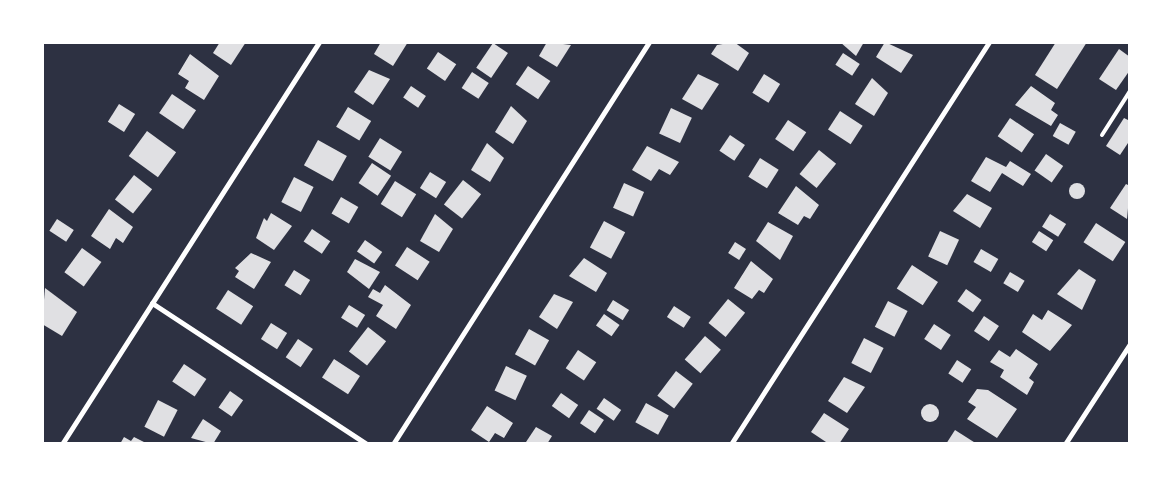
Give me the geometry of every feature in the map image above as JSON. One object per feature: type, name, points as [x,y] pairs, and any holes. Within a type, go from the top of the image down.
[{"type":"street","points":[[62,444],[319,42]]},
{"type":"street","points":[[393,444],[649,42]]},
{"type":"street","points":[[731,444],[989,42]]},
{"type":"street","points":[[152,303],[367,444]]},
{"type":"street","points":[[1065,444],[1130,344]]},
{"type":"lane","points":[[1102,135],[1130,91]]},
{"type":"building","points":[[220,42],[246,42],[231,65],[213,53]]},
{"type":"building","points":[[381,42],[408,42],[393,66],[374,54]]},
{"type":"building","points":[[547,42],[571,45],[557,67],[539,56]]},
{"type":"building","points":[[734,42],[749,53],[738,71],[711,54],[717,45]]},
{"type":"building","points":[[840,42],[864,42],[856,56]]},
{"type":"building","points":[[885,42],[913,55],[901,73],[876,57]]},
{"type":"building","points":[[1056,42],[1087,42],[1057,89],[1035,75]]},
{"type":"building","points":[[493,43],[508,53],[491,78],[476,68]]},
{"type":"building","points":[[1119,49],[1130,57],[1130,70],[1116,90],[1099,79]]},
{"type":"building","points":[[438,52],[456,64],[445,81],[427,69]]},
{"type":"building","points":[[843,53],[860,64],[852,76],[835,65]]},
{"type":"building","points":[[190,54],[219,76],[204,100],[185,88],[189,81],[178,74]]},
{"type":"building","points":[[528,66],[550,81],[538,99],[516,84]]},
{"type":"building","points":[[369,70],[390,79],[373,105],[354,92]]},
{"type":"building","points":[[472,72],[489,83],[478,99],[462,88]]},
{"type":"building","points":[[698,74],[719,84],[702,110],[682,99]]},
{"type":"building","points":[[764,74],[780,84],[768,103],[752,93]]},
{"type":"building","points":[[872,78],[888,93],[874,116],[855,104]]},
{"type":"building","points":[[411,86],[426,96],[418,108],[403,98]]},
{"type":"building","points":[[1031,86],[1055,103],[1051,110],[1058,115],[1051,126],[1015,105]]},
{"type":"building","points":[[172,94],[196,110],[183,129],[159,113]]},
{"type":"building","points":[[119,104],[135,114],[124,132],[108,122]]},
{"type":"building","points":[[511,106],[527,121],[513,144],[495,132]]},
{"type":"building","points":[[348,107],[371,121],[359,141],[336,127]]},
{"type":"building","points":[[671,108],[692,118],[680,143],[659,133]]},
{"type":"building","points":[[840,111],[863,126],[851,144],[828,129]]},
{"type":"building","points":[[1010,118],[1034,134],[1022,152],[998,136]]},
{"type":"building","points":[[1124,118],[1130,121],[1130,140],[1120,155],[1106,146]]},
{"type":"building","points":[[788,120],[806,132],[793,151],[775,139]]},
{"type":"building","points":[[1060,123],[1076,132],[1068,145],[1053,136]]},
{"type":"building","points":[[147,131],[176,152],[158,177],[129,156]]},
{"type":"building","points":[[730,135],[745,145],[734,161],[719,151]]},
{"type":"building","points":[[380,138],[402,152],[390,170],[368,157]]},
{"type":"building","points":[[318,140],[347,156],[333,181],[304,165]]},
{"type":"building","points":[[487,143],[504,158],[490,182],[471,170]]},
{"type":"building","points":[[647,146],[679,162],[670,175],[659,169],[651,181],[632,170]]},
{"type":"building","points":[[819,150],[836,164],[817,188],[799,174]]},
{"type":"building","points":[[1046,154],[1063,166],[1052,182],[1035,170]]},
{"type":"building","points":[[986,157],[1006,167],[1010,161],[1031,174],[1023,186],[1002,173],[990,192],[971,181]]},
{"type":"building","points":[[760,158],[779,170],[767,188],[748,177]]},
{"type":"building","points":[[372,163],[391,176],[378,196],[359,183]]},
{"type":"building","points":[[430,172],[446,182],[436,198],[420,188]]},
{"type":"building","points":[[134,175],[152,189],[133,214],[115,199]]},
{"type":"building","points":[[294,177],[314,187],[301,212],[281,202]]},
{"type":"building","points":[[463,180],[481,194],[462,219],[444,204]]},
{"type":"building","points":[[395,181],[416,194],[402,217],[381,204]]},
{"type":"building","points":[[624,183],[644,192],[633,217],[613,208]]},
{"type":"building","points":[[1074,183],[1080,183],[1085,188],[1083,197],[1074,199],[1069,194],[1069,188]]},
{"type":"building","points":[[1126,184],[1130,186],[1127,219],[1110,208]]},
{"type":"building","points":[[796,186],[819,205],[810,219],[804,216],[798,225],[778,213]]},
{"type":"building","points":[[967,194],[992,208],[980,228],[953,211]]},
{"type":"building","points":[[341,197],[358,207],[349,223],[332,213]]},
{"type":"building","points":[[109,209],[133,227],[123,243],[116,238],[110,249],[91,236]]},
{"type":"building","points":[[271,213],[292,226],[274,250],[256,238],[264,218],[267,221]]},
{"type":"building","points":[[435,214],[453,229],[439,252],[420,241]]},
{"type":"building","points":[[1050,214],[1066,224],[1058,237],[1042,227]]},
{"type":"building","points":[[57,219],[74,230],[66,242],[49,231]]},
{"type":"building","points":[[604,221],[625,232],[611,259],[590,247]]},
{"type":"building","points":[[768,222],[793,236],[780,260],[756,241]]},
{"type":"building","points":[[1096,223],[1125,242],[1113,261],[1083,242]]},
{"type":"building","points":[[312,229],[330,241],[322,254],[304,241]]},
{"type":"building","points":[[940,231],[959,240],[947,265],[928,256]]},
{"type":"building","points":[[1039,231],[1053,240],[1046,251],[1032,242]]},
{"type":"building","points":[[365,240],[382,252],[374,264],[357,251]]},
{"type":"building","points":[[735,242],[746,249],[739,260],[728,253]]},
{"type":"building","points":[[407,247],[430,262],[418,280],[395,265]]},
{"type":"building","points":[[82,248],[101,262],[84,286],[64,272]]},
{"type":"building","points":[[981,249],[998,259],[991,272],[974,262]]},
{"type":"building","points":[[251,253],[271,262],[254,289],[235,277],[239,271],[235,268]]},
{"type":"building","points":[[584,258],[607,273],[596,292],[569,276]]},
{"type":"building","points":[[355,259],[380,272],[369,289],[347,272]]},
{"type":"building","points":[[751,261],[773,279],[764,293],[759,290],[752,299],[734,288]]},
{"type":"building","points":[[912,265],[938,282],[923,305],[897,288]]},
{"type":"building","points":[[1079,269],[1096,280],[1082,310],[1057,294]]},
{"type":"building","points":[[294,270],[310,280],[301,295],[284,285]]},
{"type":"building","points":[[1010,272],[1025,281],[1018,292],[1003,283]]},
{"type":"building","points":[[385,285],[411,305],[396,329],[376,316],[383,305],[368,297],[373,289],[380,293]]},
{"type":"building","points":[[45,288],[77,312],[62,336],[42,324]]},
{"type":"building","points":[[966,289],[982,300],[973,312],[957,301]]},
{"type":"building","points":[[228,290],[253,306],[241,325],[216,308]]},
{"type":"building","points":[[554,294],[573,302],[557,329],[539,317]]},
{"type":"building","points":[[728,299],[745,313],[726,337],[708,323]]},
{"type":"building","points":[[613,300],[629,310],[623,320],[607,310]]},
{"type":"building","points":[[888,301],[908,311],[894,337],[875,327]]},
{"type":"building","points":[[349,305],[365,315],[357,328],[341,318]]},
{"type":"building","points":[[674,306],[691,317],[684,328],[667,317]]},
{"type":"building","points":[[1048,310],[1072,325],[1050,351],[1022,332],[1033,314],[1042,320]]},
{"type":"building","points":[[604,314],[620,325],[612,336],[596,325]]},
{"type":"building","points":[[984,316],[999,326],[989,341],[974,331]]},
{"type":"building","points":[[271,323],[287,333],[277,349],[261,339]]},
{"type":"building","points":[[934,324],[951,335],[941,350],[924,339]]},
{"type":"building","points":[[368,327],[386,341],[367,366],[349,351]]},
{"type":"building","points":[[529,329],[549,340],[535,366],[515,354]]},
{"type":"building","points":[[705,336],[721,350],[701,373],[685,359]]},
{"type":"building","points":[[864,338],[884,348],[871,373],[851,363]]},
{"type":"building","points":[[298,339],[313,349],[301,367],[286,357]]},
{"type":"building","points":[[1016,349],[1038,364],[1029,378],[1034,382],[1027,395],[1000,377],[1004,370],[990,362],[999,350],[1010,357]]},
{"type":"building","points":[[578,350],[596,362],[584,381],[566,368]]},
{"type":"building","points":[[334,359],[360,376],[348,394],[322,377]]},
{"type":"building","points":[[957,360],[971,369],[963,383],[948,373]]},
{"type":"building","points":[[184,364],[206,379],[195,397],[172,381]]},
{"type":"building","points":[[506,366],[527,376],[515,400],[495,390]]},
{"type":"building","points":[[676,371],[693,384],[674,408],[657,396]]},
{"type":"building","points":[[844,377],[865,387],[847,413],[828,401]]},
{"type":"building","points":[[977,389],[988,390],[1017,409],[997,438],[967,419],[976,407],[968,402]]},
{"type":"building","points":[[230,391],[243,400],[232,417],[219,407]]},
{"type":"building","points":[[561,393],[578,405],[569,418],[552,406]]},
{"type":"building","points":[[604,398],[621,410],[614,421],[597,409]]},
{"type":"building","points":[[158,400],[178,410],[164,437],[144,427]]},
{"type":"building","points":[[646,403],[669,416],[658,435],[635,422]]},
{"type":"building","points":[[926,404],[934,404],[939,409],[937,420],[926,422],[921,417],[921,409]]},
{"type":"building","points":[[487,406],[513,423],[504,438],[495,433],[489,442],[471,430]]},
{"type":"building","points":[[589,410],[604,420],[595,433],[580,423]]},
{"type":"building","points":[[824,413],[849,429],[839,444],[829,444],[811,432]]},
{"type":"building","points":[[203,419],[221,431],[213,444],[191,438]]},
{"type":"building","points":[[536,427],[552,436],[547,444],[526,442]]},
{"type":"building","points":[[955,430],[977,444],[946,444]]},
{"type":"building","points":[[124,437],[131,441],[134,437],[148,444],[120,444]]}]
